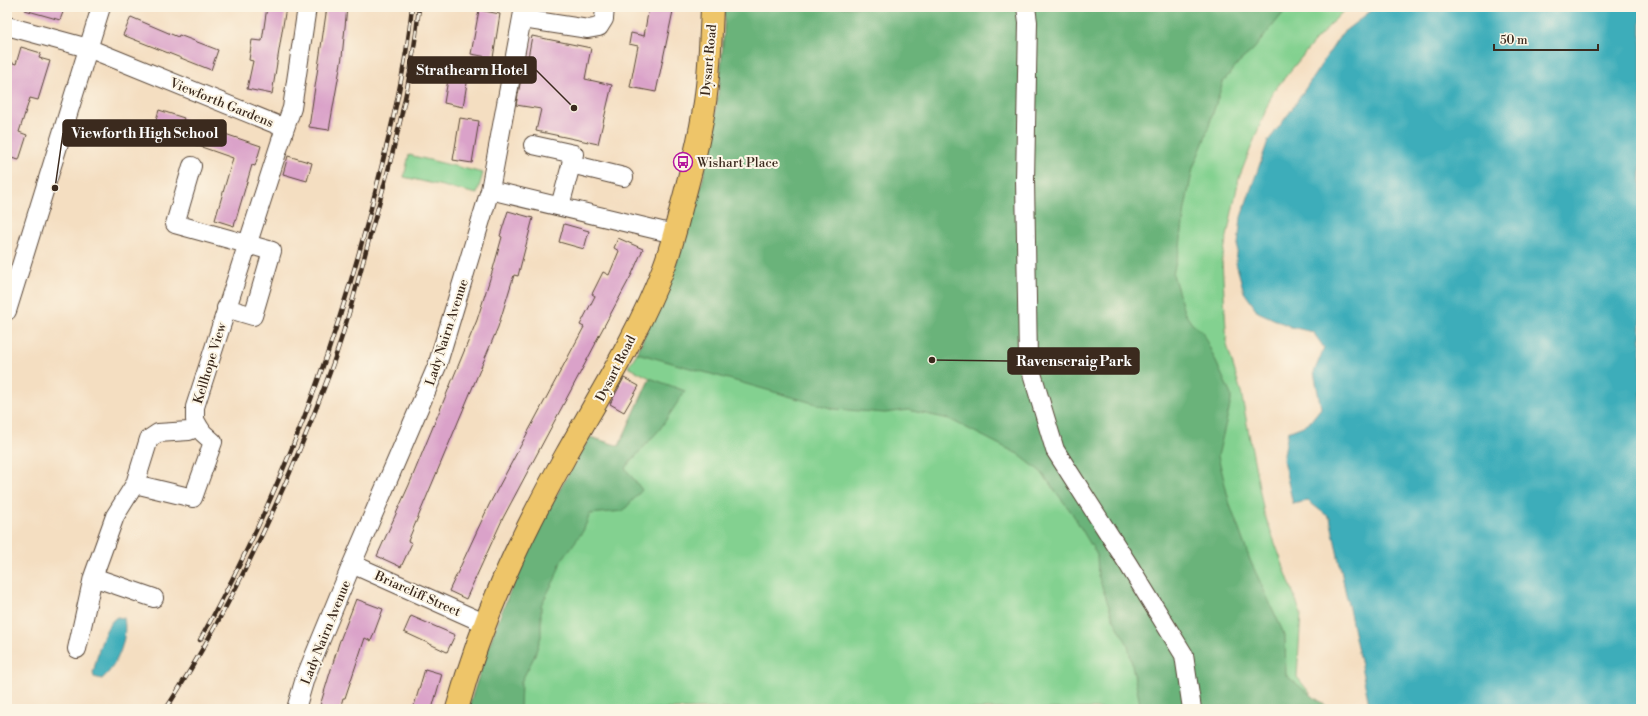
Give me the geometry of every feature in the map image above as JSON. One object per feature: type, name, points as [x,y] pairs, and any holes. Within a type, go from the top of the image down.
[{"type":"main road","name":"Dysart Road","points":[[458,709],[484,623],[527,529],[566,454],[596,403],[638,324],[664,267],[674,234],[702,120],[708,86],[712,7]]},
{"type":"street","points":[[7,311],[101,7]]},
{"type":"street","name":"Viewforth Gardens","points":[[7,26],[88,48],[285,128],[292,108],[308,7]]},
{"type":"street","points":[[524,13],[588,29],[599,27],[604,19],[605,7]]},
{"type":"street","points":[[1026,7],[1028,22],[1025,180],[1028,360],[1055,450],[1184,655],[1192,709]]},
{"type":"street","name":"Lady Nairn Avenue","points":[[296,709],[305,678],[437,366],[490,190],[524,13]]},
{"type":"street","name":"Kellhope View","points":[[199,427],[195,420],[195,407],[285,128]]},
{"type":"street","points":[[533,145],[574,154],[560,206]]},
{"type":"street","points":[[571,164],[624,177]]},
{"type":"street","points":[[192,166],[175,224],[272,251],[254,316],[226,308]]},
{"type":"street","points":[[490,190],[674,234]]},
{"type":"street","points":[[77,649],[93,577],[115,516],[135,484],[149,439],[158,432],[189,431],[199,427],[213,442],[193,498],[135,484]]},
{"type":"street","name":"Briarcliff Street","points":[[352,564],[484,623]]},
{"type":"street","points":[[93,577],[154,598]]},
{"type":"green space","points":[[725,7],[1347,7],[1314,42],[1273,92],[1239,178],[1222,261],[1227,345],[1241,392],[1264,513],[1301,614],[1297,677],[1313,697],[1331,709],[468,709],[557,494],[590,437],[619,446],[650,378],[628,367],[637,353],[678,259],[701,189],[718,98]]},
{"type":"green space","points":[[725,7],[1288,7],[1253,50],[1238,63],[1223,82],[1204,141],[1193,168],[1185,208],[1180,247],[1173,274],[1184,312],[1192,324],[1202,331],[1231,395],[1231,401],[1218,456],[1230,505],[1250,560],[1285,636],[1286,675],[1325,705],[1325,709],[1141,709],[1128,645],[1113,618],[1098,575],[1097,555],[1072,513],[1041,472],[1018,454],[949,419],[908,410],[885,413],[834,409],[637,353],[683,246],[701,189],[718,98]]},
{"type":"green space","points":[[409,155],[483,173],[477,194],[404,177]]},
{"type":"green space","points":[[650,378],[685,391],[660,429],[625,468],[642,490],[623,511],[590,514],[583,531],[561,561],[555,579],[541,605],[541,637],[534,657],[521,682],[520,709],[468,709],[501,613],[532,542],[556,496],[590,437],[619,446]]},
{"type":"water","points":[[1376,7],[1641,7],[1641,709],[1370,709],[1330,518],[1308,501],[1293,504],[1283,460],[1288,432],[1308,424],[1321,408],[1314,372],[1324,348],[1313,332],[1291,327],[1258,312],[1244,292],[1236,263],[1241,217],[1268,141],[1290,112],[1342,33]]},
{"type":"water","points":[[117,617],[124,618],[125,626],[123,642],[117,659],[102,679],[94,677],[93,673],[104,634],[112,621]]},
{"type":"building","points":[[26,7],[65,7],[60,20],[25,10]]},
{"type":"building","points":[[267,7],[286,7],[272,94],[247,89],[253,61],[249,60],[252,40],[262,41]]},
{"type":"building","points":[[327,7],[347,7],[342,57],[329,130],[309,127]]},
{"type":"building","points":[[649,7],[673,11],[656,92],[630,87],[638,46],[629,44],[631,33],[644,36]]},
{"type":"building","points":[[479,10],[500,14],[493,58],[471,54]]},
{"type":"building","points":[[131,17],[178,37],[179,35],[218,50],[211,70],[123,35]]},
{"type":"building","points":[[532,36],[591,48],[585,79],[612,85],[598,144],[536,131],[541,109],[516,105],[524,63],[527,63]]},
{"type":"building","points":[[21,47],[41,53],[39,58],[50,61],[38,100],[30,98],[19,132],[27,135],[19,160],[7,157],[7,91],[10,81],[7,80],[7,61],[16,64]]},
{"type":"building","points":[[451,62],[470,65],[463,107],[444,103]]},
{"type":"building","points":[[159,110],[184,118],[183,120],[261,146],[255,166],[252,165],[234,226],[215,220],[233,158],[153,130]]},
{"type":"building","points":[[460,118],[479,121],[472,163],[453,160]]},
{"type":"building","points":[[288,156],[312,163],[307,181],[283,174]]},
{"type":"building","points":[[508,211],[533,218],[518,276],[514,275],[498,327],[408,541],[412,543],[401,567],[377,556],[409,485],[477,320],[493,269],[502,237],[500,236]]},
{"type":"building","points":[[564,224],[589,231],[584,249],[559,242]]},
{"type":"building","points":[[618,238],[643,249],[632,274],[503,518],[466,599],[449,591],[489,505],[584,327],[580,325],[595,296],[592,294],[603,272],[609,275],[619,251],[614,248]]},
{"type":"building","points":[[624,378],[639,386],[624,412],[610,404]]},
{"type":"building","points":[[356,599],[383,609],[371,641],[365,638],[340,709],[319,709],[339,643]]},
{"type":"building","points":[[411,616],[455,635],[447,652],[404,632]]},
{"type":"building","points":[[425,669],[442,674],[432,709],[413,709]]},
{"type":"railway","points":[[200,640],[229,586],[255,532],[303,420],[324,363],[343,306],[382,166],[402,76],[412,7]]},
{"type":"railway","points":[[166,709],[212,632],[254,552],[291,471],[331,369],[350,310],[394,149],[412,64],[419,7]]},
{"type":"place","name":"Strathearn Hotel","points":[[574,108]]},
{"type":"place","name":"Wishart Place","points":[[683,162]]},
{"type":"place","name":"Viewforth High School","points":[[55,188]]},
{"type":"place","name":"Ravenscraig Park","points":[[932,360]]}]
